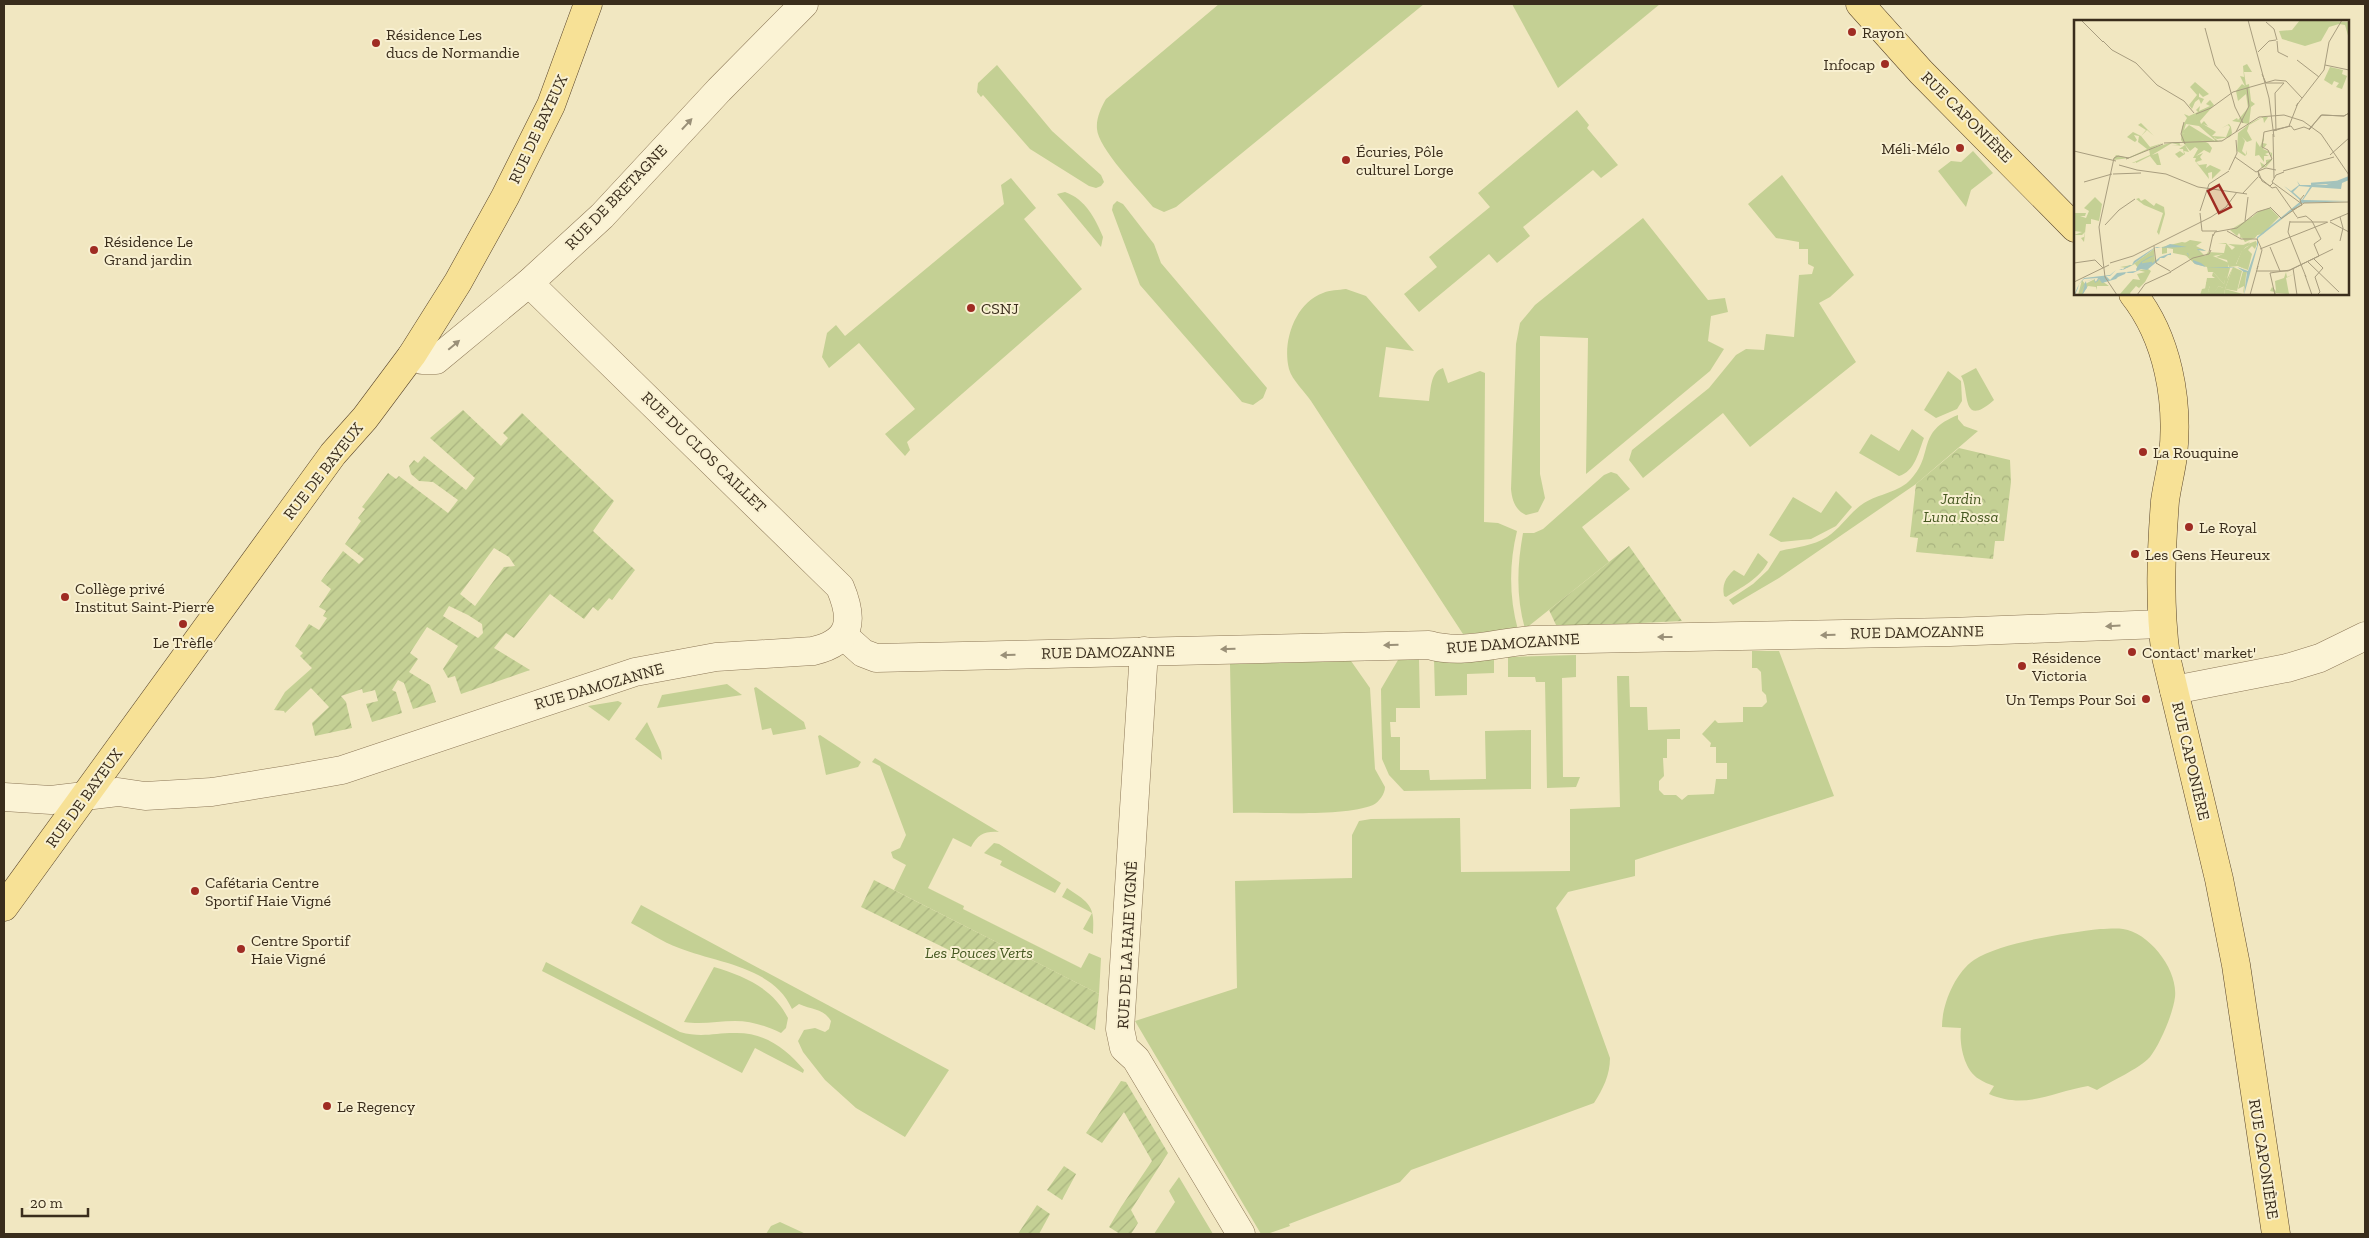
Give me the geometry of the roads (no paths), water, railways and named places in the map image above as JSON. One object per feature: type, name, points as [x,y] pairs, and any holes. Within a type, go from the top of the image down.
[{"type":"main road","name":"RUE DE BAYEUX","points":[[4,907],[327,462],[364,418],[412,355],[441,311],[520,168],[552,105],[588,4]]},
{"type":"main road","name":"RUE CAPONIÈRE","points":[[1860,4],[1921,72],[2074,227]]},
{"type":"main road","name":"RUE CAPONIÈRE","points":[[2134,295],[2146,312],[2164,355],[2175,408],[2173,456],[2166,497],[2162,547],[2161,624],[2166,657],[2219,879],[2236,965],[2276,1234]]},
{"type":"street","name":"RUE DE BRETAGNE","points":[[412,355],[422,360],[436,360],[529,283],[602,216],[718,90],[804,4]]},
{"type":"street","name":"RUE DU CLOS CAILLET","points":[[529,283],[840,587],[850,619],[844,636]]},
{"type":"street","name":"RUE DAMOZANNE","points":[[4,797],[51,800],[118,792],[146,796],[212,792],[342,770],[636,672],[744,654],[813,651],[826,648],[844,636],[863,653],[876,658],[1429,645],[1439,648],[1465,648],[1534,640],[1904,633],[2161,624]]},
{"type":"street","points":[[2174,690],[2287,668],[2320,658],[2365,636]]},
{"type":"street","name":"RUE DE LA HAIE VIGNÉ","points":[[1144,651],[1120,1029],[1124,1048],[1140,1066],[1241,1234]]},
{"type":"place","name":"Rayon","points":[[1852,32]]},
{"type":"place","name":"Résidence Les ducs de Normandie","points":[[376,43]]},
{"type":"place","name":"Infocap","points":[[1885,64]]},
{"type":"place","name":"Méli-Mélo","points":[[1960,148]]},
{"type":"place","name":"Écuries, Pôle culturel Lorge","points":[[1346,160]]},
{"type":"place","name":"Résidence Le Grand jardin","points":[[94,250]]},
{"type":"place","name":"CSNJ","points":[[971,308]]},
{"type":"place","name":"La Rouquine","points":[[2143,452]]},
{"type":"place","name":"Le Royal","points":[[2189,527]]},
{"type":"place","name":"Les Gens Heureux","points":[[2135,554]]},
{"type":"place","name":"Collège privé Institut Saint-Pierre","points":[[65,597]]},
{"type":"place","name":"Le Trèfle","points":[[183,624]]},
{"type":"place","name":"Contact' market'","points":[[2132,652]]},
{"type":"place","name":"Résidence Victoria","points":[[2022,666]]},
{"type":"place","name":"Un Temps Pour Soi","points":[[2146,699]]},
{"type":"place","name":"Cafétaria Centre Sportif Haie Vigné","points":[[195,891]]},
{"type":"place","name":"Centre Sportif Haie Vigné","points":[[241,949]]},
{"type":"place","name":"Le Regency","points":[[327,1106]]},
{"type":"park label","name":"Jardin Luna Rossa","points":[[1961,507]]},
{"type":"park label","name":"Les Pouces Verts","points":[[979,952]]}]
